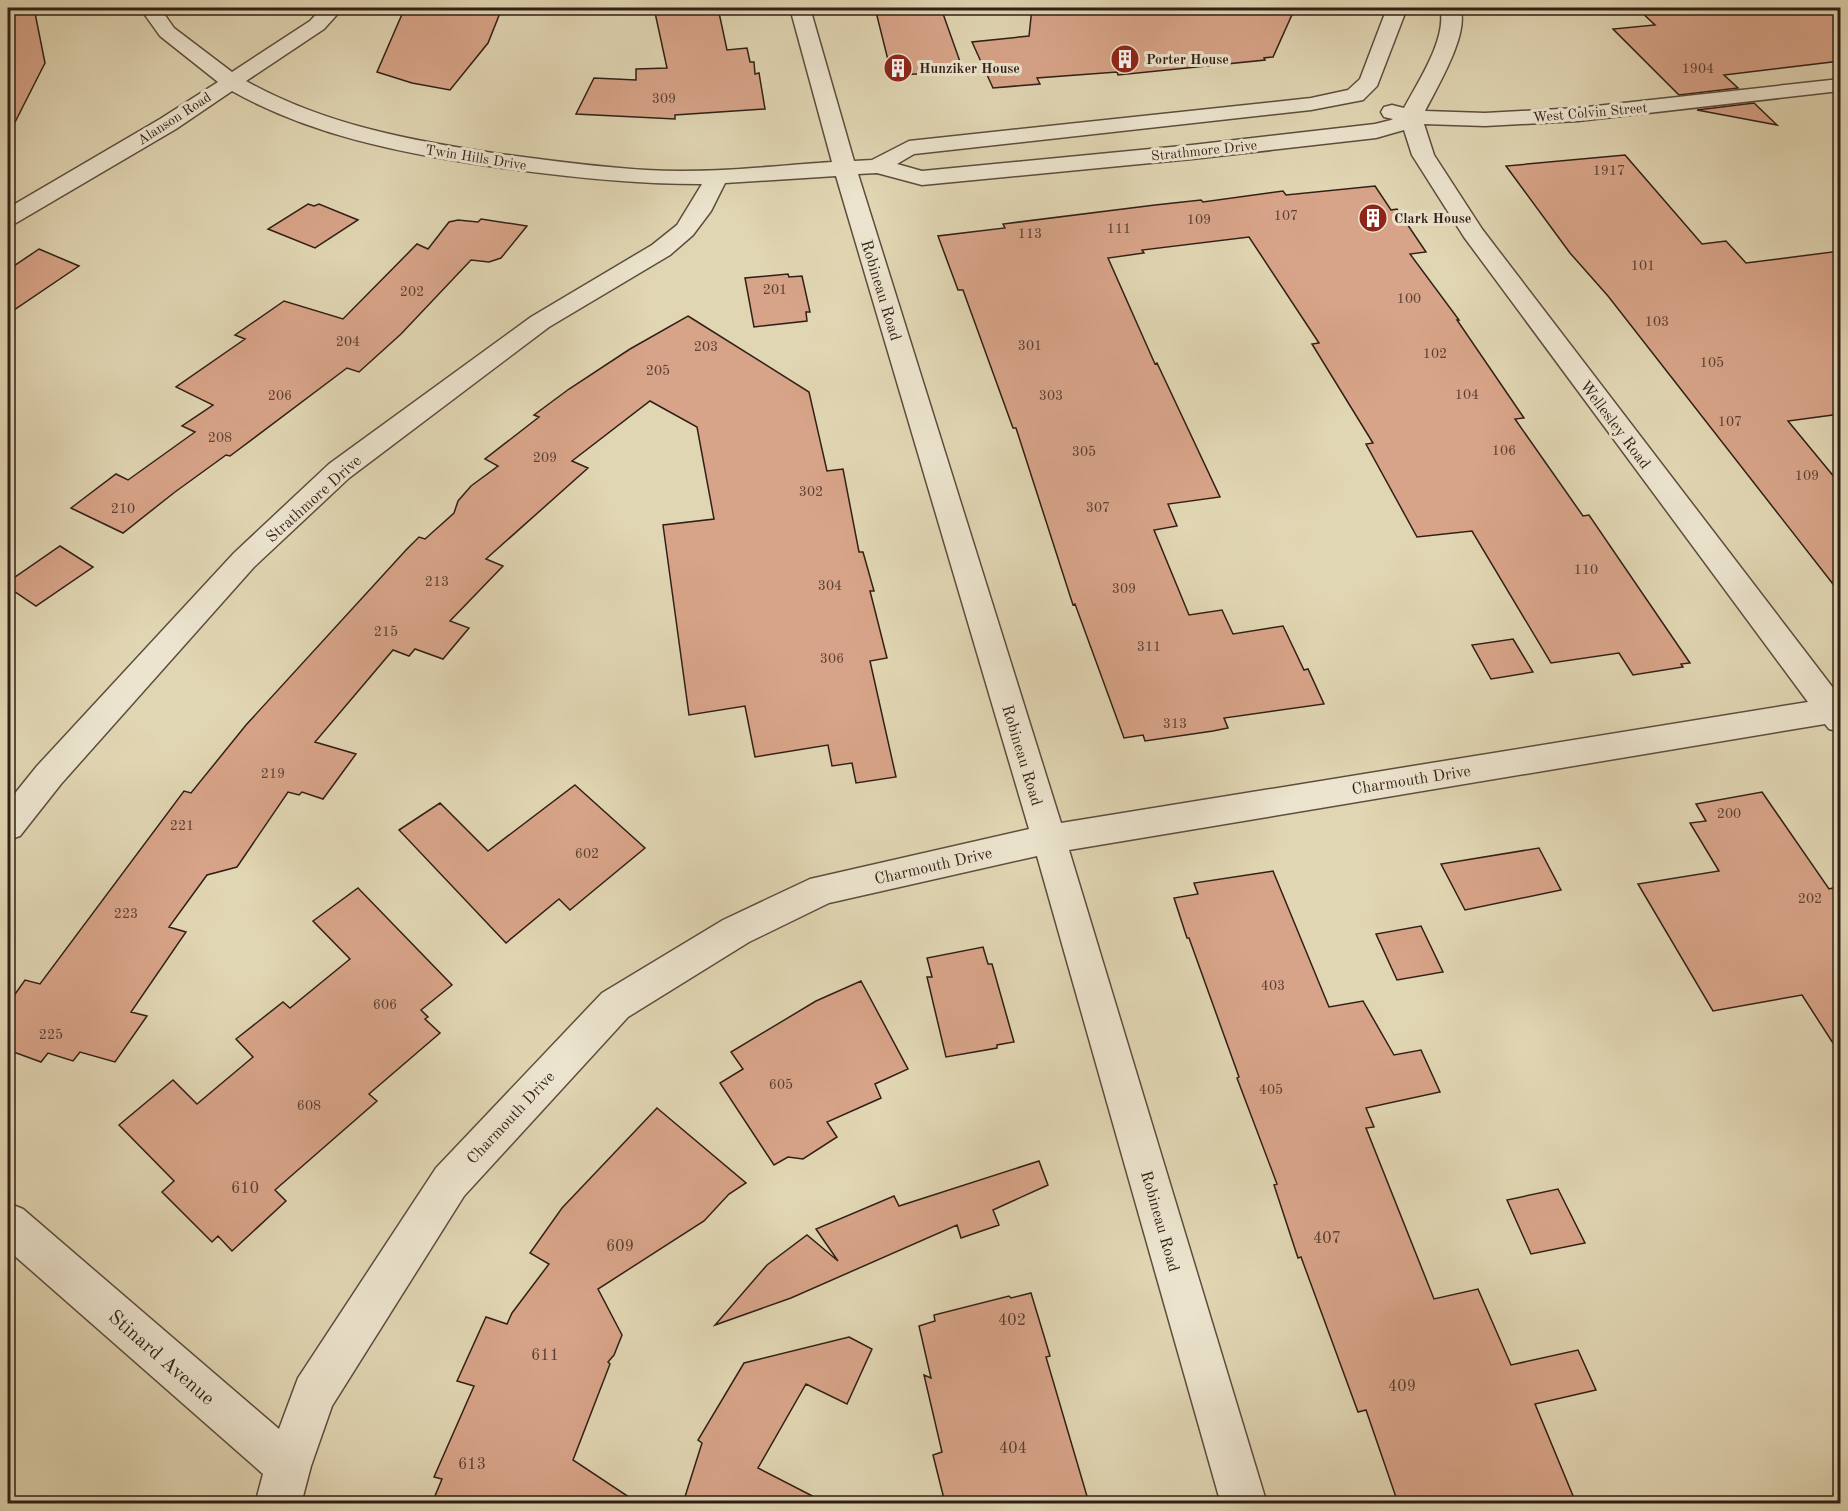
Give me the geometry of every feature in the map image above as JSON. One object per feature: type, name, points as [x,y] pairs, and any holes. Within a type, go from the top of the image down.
[{"type":"street","name":"Twin Hills Drive","points":[[150,8],[167,32],[230,81],[266,101],[329,126],[428,150],[535,166],[647,177],[717,177],[845,168]]},
{"type":"street","name":"Alanson Road","points":[[8,218],[168,124],[317,25],[333,8]]},
{"type":"street","name":"Robineau Road","points":[[800,8],[845,168],[1049,839],[1244,1503]]},
{"type":"street","name":"Strathmore Drive","points":[[877,166],[909,148],[1340,99],[1355,95],[1370,82],[1397,8]]},
{"type":"street","points":[[1411,116],[1442,56],[1453,16],[1450,8]]},
{"type":"street","name":"West Colvin Street","points":[[1340,99],[1411,116],[1494,120],[1583,115],[1830,86]]},
{"type":"street","points":[[1830,86],[1840,105]]},
{"type":"street","name":"Strathmore Drive","points":[[845,168],[877,166],[922,178],[1192,152],[1376,131],[1399,125],[1411,116]]},
{"type":"street","name":"Wellesley Road","points":[[1411,116],[1423,155],[1472,232],[1838,713]]},
{"type":"street","name":"Strathmore Drive","points":[[8,826],[49,775],[244,560],[339,471],[540,322],[661,250],[685,230],[699,211],[717,177]]},
{"type":"street","name":"Charmouth Drive","points":[[283,1485],[314,1394],[450,1182],[615,1005],[735,931],[823,890],[1049,839],[1838,713]]},
{"type":"street","name":"Stinard Avenue","points":[[8,1223],[283,1485]]},
{"type":"building","points":[[8,8],[34,8],[45,63],[8,136]]},
{"type":"building","points":[[451,8],[502,8],[488,43],[450,90],[412,83],[377,72],[403,12],[449,11]]},
{"type":"building","points":[[654,8],[718,8],[727,50],[747,48],[750,62],[754,62],[755,74],[759,73],[765,109],[675,115],[675,119],[576,114],[594,78],[636,80],[636,69],[667,68]]},
{"type":"building","points":[[875,8],[941,8],[963,70],[892,76]]},
{"type":"building","points":[[1032,8],[1295,8],[1273,57],[1264,58],[1265,60],[1118,75],[1117,72],[1037,78],[1040,84],[993,88],[972,42],[1029,36]]},
{"type":"building","points":[[1637,8],[1836,8],[1836,21],[1840,21],[1840,61],[1724,75],[1738,88],[1679,95],[1613,29],[1655,25]]},
{"type":"building","points":[[1754,103],[1777,125],[1697,110]]},
{"type":"building","points":[[1625,155],[1702,244],[1726,241],[1746,263],[1840,251],[1840,414],[1788,421],[1840,484],[1840,593],[1608,296],[1570,253],[1506,166]]},
{"type":"building","points":[[1375,186],[1391,210],[1397,209],[1426,252],[1410,254],[1459,320],[1457,320],[1524,418],[1515,419],[1583,516],[1589,515],[1690,663],[1681,664],[1683,667],[1633,675],[1619,653],[1551,663],[1472,531],[1417,537],[1366,444],[1373,443],[1312,344],[1319,343],[1249,237],[1142,250],[1144,253],[1108,258],[1155,364],[1157,363],[1220,497],[1168,504],[1177,526],[1154,530],[1189,615],[1222,610],[1233,634],[1283,626],[1304,670],[1308,669],[1324,704],[1224,718],[1228,728],[1213,731],[1145,741],[1143,735],[1124,738],[1075,604],[1073,605],[1016,428],[1013,428],[963,290],[958,290],[938,236],[1005,228],[1003,224],[1155,205],[1201,200],[1203,202],[1283,191],[1286,195]]},
{"type":"building","points":[[308,204],[314,206],[319,204],[358,220],[315,248],[268,229]]},
{"type":"building","points":[[481,219],[527,226],[501,258],[489,262],[471,260],[401,334],[359,372],[347,368],[230,456],[226,455],[175,492],[123,533],[71,508],[116,474],[128,480],[195,432],[182,426],[213,405],[176,387],[245,339],[235,335],[284,301],[343,319],[417,244],[428,249],[449,222],[458,220],[478,222]]},
{"type":"building","points":[[39,249],[79,266],[8,314],[8,270]]},
{"type":"building","points":[[788,274],[789,277],[802,276],[810,312],[806,312],[807,321],[754,327],[745,278]]},
{"type":"building","points":[[688,316],[809,392],[827,471],[843,469],[859,552],[863,552],[874,591],[870,591],[887,658],[870,661],[896,777],[856,783],[852,763],[832,766],[828,745],[755,757],[745,706],[689,715],[663,525],[714,519],[697,427],[650,401],[572,461],[588,468],[486,559],[503,566],[450,621],[469,628],[443,659],[415,649],[409,656],[393,650],[315,742],[356,754],[323,799],[302,792],[299,795],[288,792],[237,867],[207,875],[169,927],[186,932],[131,1012],[147,1016],[115,1062],[80,1052],[73,1061],[48,1053],[41,1062],[8,1050],[8,1004],[25,980],[40,984],[184,791],[191,793],[246,725],[406,550],[419,537],[425,539],[454,513],[458,501],[471,486],[498,466],[485,459],[539,417],[534,415],[569,389],[630,349]]},
{"type":"building","points":[[60,546],[93,567],[36,606],[8,587],[8,582]]},
{"type":"building","points":[[1513,639],[1533,672],[1491,679],[1472,645]]},
{"type":"building","points":[[575,785],[645,848],[570,910],[559,899],[506,943],[399,830],[440,803],[488,851]]},
{"type":"building","points":[[1762,792],[1829,889],[1840,886],[1840,1054],[1802,995],[1713,1011],[1638,884],[1719,871],[1690,823],[1706,821],[1696,804]]},
{"type":"building","points":[[1539,848],[1561,890],[1465,910],[1441,864]]},
{"type":"building","points":[[1273,871],[1329,1007],[1363,1001],[1394,1055],[1421,1050],[1440,1092],[1366,1108],[1374,1127],[1366,1128],[1434,1299],[1478,1289],[1511,1365],[1578,1350],[1596,1390],[1535,1404],[1576,1503],[1398,1503],[1366,1410],[1358,1412],[1301,1257],[1298,1258],[1274,1185],[1277,1184],[1174,898],[1198,894],[1194,883]]},
{"type":"building","points":[[358,888],[452,985],[421,1010],[428,1017],[425,1019],[440,1033],[369,1094],[377,1101],[275,1190],[286,1201],[232,1251],[218,1236],[212,1242],[162,1192],[174,1181],[119,1125],[173,1080],[197,1104],[253,1057],[236,1039],[283,1002],[290,1008],[350,959],[313,921]]},
{"type":"building","points":[[1421,926],[1443,972],[1397,980],[1376,934]]},
{"type":"building","points":[[983,947],[988,964],[992,964],[1014,1042],[997,1045],[997,1048],[946,1057],[927,977],[932,977],[927,958]]},
{"type":"building","points":[[861,981],[908,1069],[875,1084],[881,1098],[827,1122],[837,1137],[803,1159],[788,1157],[774,1165],[720,1083],[743,1069],[731,1052],[816,1001]]},
{"type":"building","points":[[657,1108],[746,1183],[729,1194],[704,1221],[598,1289],[622,1335],[614,1355],[608,1362],[610,1364],[573,1460],[638,1503],[432,1503],[442,1479],[434,1477],[474,1386],[457,1381],[486,1317],[507,1324],[512,1313],[549,1264],[530,1253],[562,1208]]},
{"type":"building","points":[[1039,1161],[1048,1185],[993,1210],[999,1225],[961,1238],[957,1225],[791,1298],[715,1325],[767,1265],[807,1235],[838,1261],[816,1229],[894,1196],[899,1206]]},
{"type":"building","points":[[1558,1189],[1585,1243],[1531,1254],[1507,1200]]},
{"type":"building","points":[[1031,1293],[1050,1356],[1046,1357],[1089,1503],[945,1503],[933,1455],[942,1452],[924,1375],[931,1378],[919,1326],[935,1321],[934,1315],[1009,1296],[1011,1298]]},
{"type":"building","points":[[849,1337],[872,1349],[847,1404],[806,1384],[758,1468],[826,1503],[683,1503],[702,1443],[698,1440],[744,1363]]},
{"type":"place","name":"Porter House","points":[[1125,59]]},
{"type":"place","name":"Hunziker House","points":[[898,68]]},
{"type":"place","name":"Clark House","points":[[1373,218]]}]
